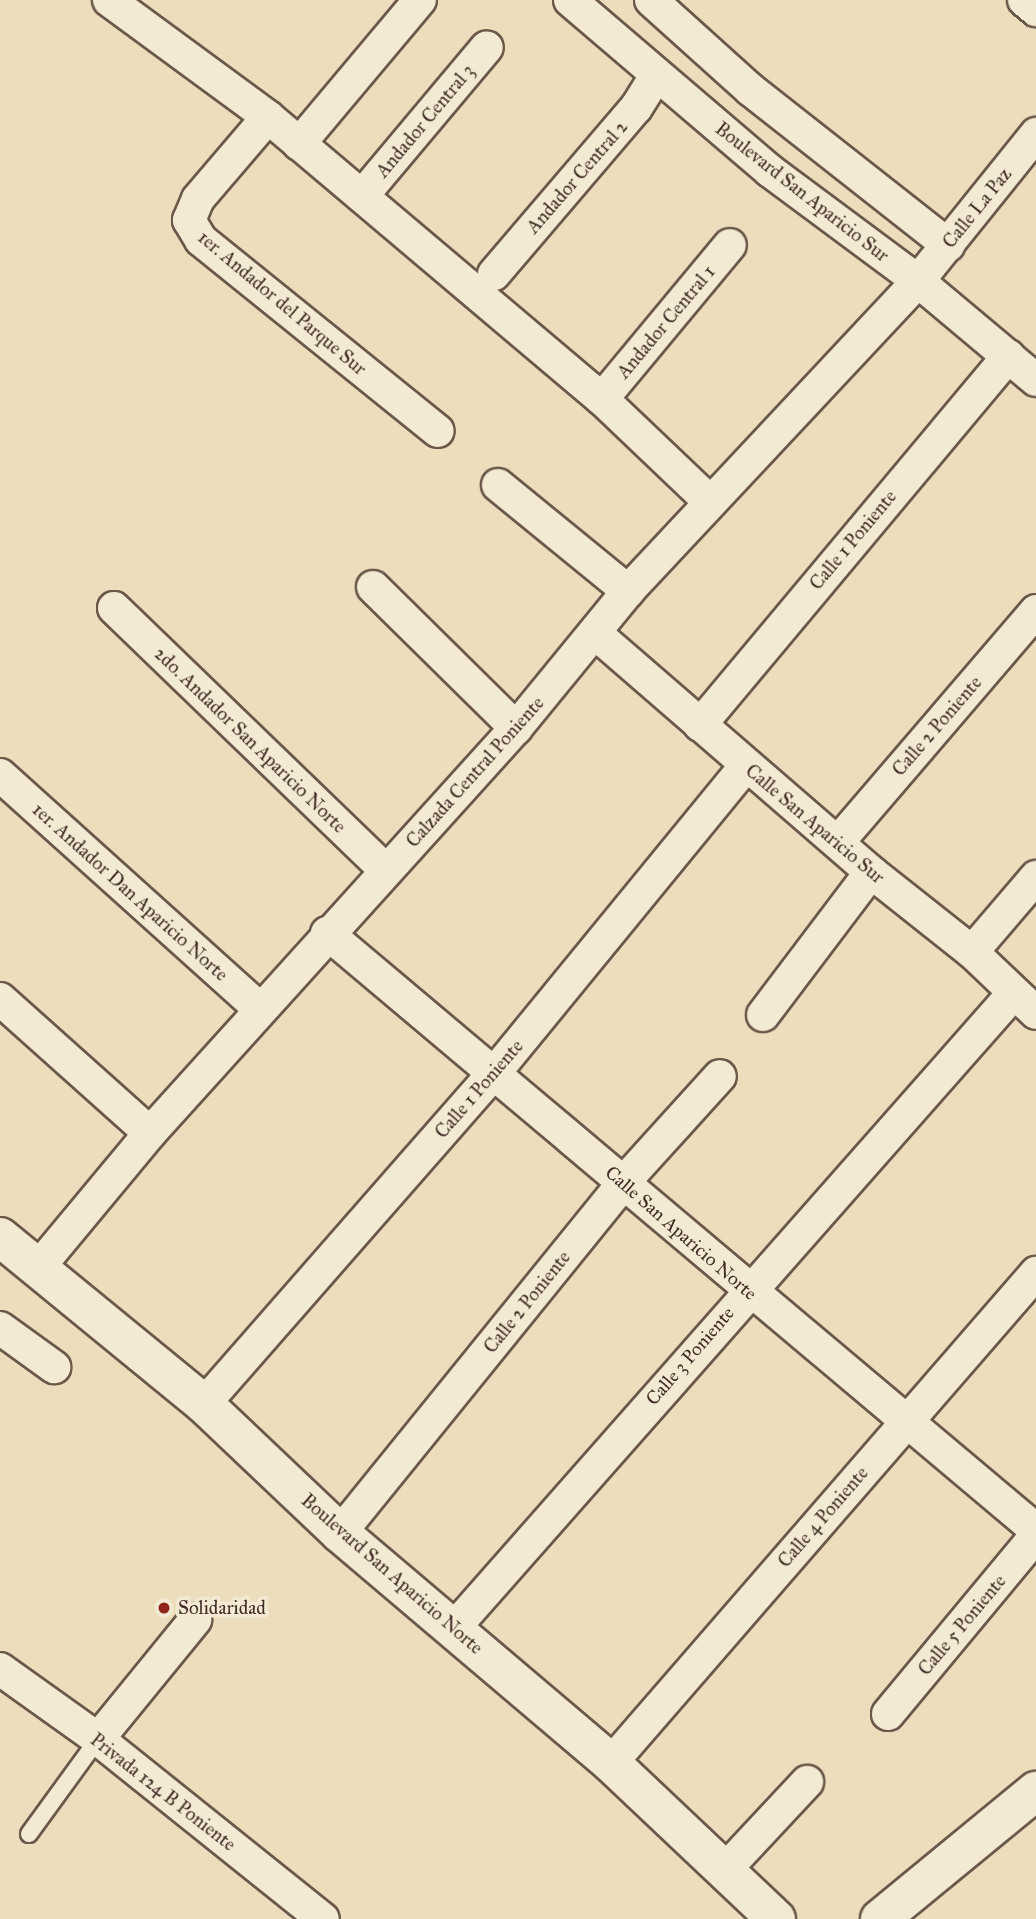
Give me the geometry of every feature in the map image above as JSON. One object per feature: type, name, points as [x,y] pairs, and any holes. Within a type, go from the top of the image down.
[{"type":"street","points":[[109,0],[268,117],[602,399],[709,501]]},
{"type":"street","points":[[299,144],[420,0]]},
{"type":"street","name":"Boulevard San Aparicio Sur","points":[[570,0],[730,138],[918,281],[1036,380]]},
{"type":"street","points":[[651,0],[751,90],[948,245]]},
{"type":"street","points":[[1024,0],[1036,10]]},
{"type":"street","name":"Andador Central 3","points":[[362,196],[487,47]]},
{"type":"street","name":"Andador Central 2","points":[[494,274],[636,108],[656,76]]},
{"type":"street","points":[[730,138],[751,90]]},
{"type":"street","name":"1er. Andador del Parque Sur","points":[[268,117],[198,198],[189,220],[201,240],[438,431]]},
{"type":"street","name":"Calle La Paz","points":[[918,281],[1036,134]]},
{"type":"street","name":"Andador Central 1","points":[[602,399],[730,245]]},
{"type":"street","name":"Calzada Central Poniente","points":[[38,1268],[150,1133],[327,933],[516,728],[628,590],[918,281]]},
{"type":"street","name":"Calle 1 Poniente","points":[[700,724],[1009,356]]},
{"type":"street","points":[[498,485],[628,590]]},
{"type":"street","points":[[373,587],[516,728]]},
{"type":"street","name":"2do. Andador San Aparicio Norte","points":[[114,608],[386,871]]},
{"type":"street","name":"Calle 2 Poniente","points":[[839,841],[1036,611]]},
{"type":"street","name":"Calle San Aparicio Sur","points":[[595,633],[746,766],[839,841],[871,872],[972,952],[1025,1004]]},
{"type":"street","name":"Calle 1 Poniente","points":[[204,1404],[496,1071],[746,766]]},
{"type":"street","name":"1er. Andador Dan Aparicio Norte","points":[[0,775],[260,1009]]},
{"type":"street","points":[[763,1015],[871,872]]},
{"type":"street","points":[[972,952],[1036,877]]},
{"type":"street","name":"Calle San Aparicio Norte","points":[[327,933],[496,1071],[747,1291],[1036,1530]]},
{"type":"street","points":[[0,999],[150,1133]]},
{"type":"street","name":"Calle 3 Poniente","points":[[454,1628],[747,1291],[1025,1004]]},
{"type":"street","name":"Calle 2 Poniente","points":[[340,1533],[622,1184],[720,1076]]},
{"type":"street","name":"Boulevard San Aparicio Norte","points":[[0,1237],[204,1404],[340,1533],[611,1763],[776,1919]]},
{"type":"street","name":"Calle 4 Poniente","points":[[611,1763],[1036,1273]]},
{"type":"street","points":[[0,1328],[54,1367]]},
{"type":"street","name":"Calle 5 Poniente","points":[[888,1714],[1036,1536]]},
{"type":"street","points":[[98,1740],[195,1620]]},
{"type":"street","name":"Privada 124 B Poniente","points":[[0,1669],[98,1740],[323,1919]]},
{"type":"street","points":[[724,1871],[807,1782]]},
{"type":"street","points":[[880,1919],[1036,1791]]},
{"type":"lane","points":[[29,1834],[98,1740]]},
{"type":"place","name":"Solidaridad","points":[[164,1608]]}]
